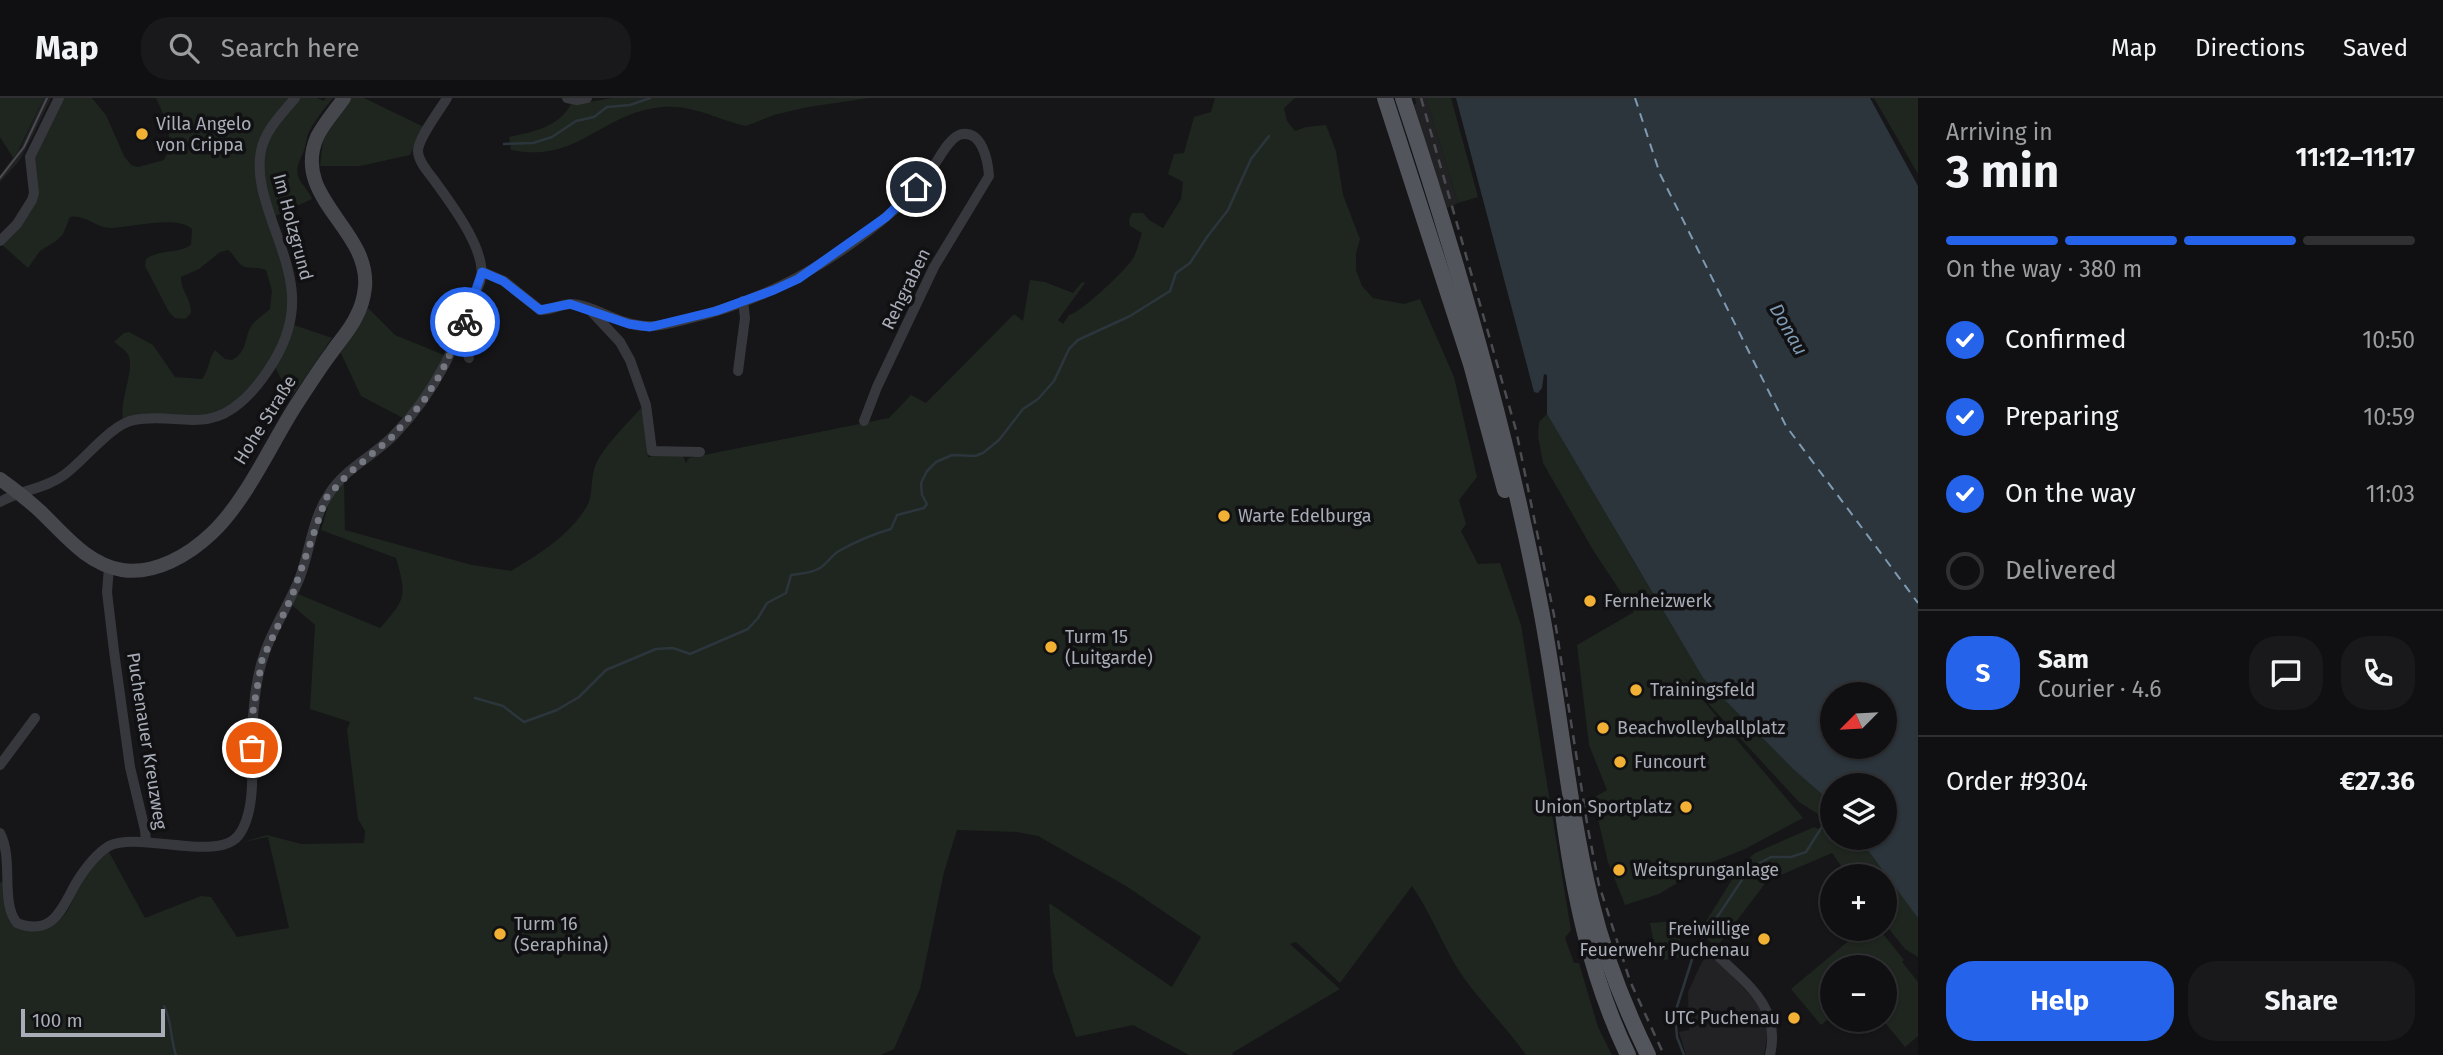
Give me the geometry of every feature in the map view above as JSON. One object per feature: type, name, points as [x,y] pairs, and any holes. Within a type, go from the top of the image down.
[{"type":"main road","name":"Hohe Straße","points":[[0,479],[85,554],[109,567],[131,570],[156,567],[187,552],[217,528],[250,482],[319,369],[358,314],[365,289],[361,257],[349,235],[320,195],[312,165],[318,135],[344,98]]},
{"type":"main road","points":[[1385,98],[1471,365],[1497,456],[1536,637],[1581,922],[1604,998],[1628,1055]]},
{"type":"main road","points":[[1404,98],[1466,295],[1517,494],[1542,612],[1578,840],[1591,903],[1614,978],[1648,1055]]},
{"type":"street","points":[[0,241],[32,200],[34,193],[30,157],[59,98]]},
{"type":"street","name":"Im Holzgrund","points":[[0,502],[63,476],[124,423],[142,419],[206,421],[217,418],[240,403],[267,373],[290,327],[293,298],[288,269],[265,199],[259,163],[266,136],[295,98]]},
{"type":"street","points":[[447,98],[418,153],[423,165],[461,220],[481,261],[482,272],[460,335],[469,358]]},
{"type":"street","points":[[567,98],[587,98]]},
{"type":"street","name":"Rehgraben","points":[[482,272],[503,281],[540,310],[570,304],[629,324],[650,327],[703,315],[794,281],[894,210],[931,171],[955,138],[964,135],[975,138],[986,156],[989,176],[934,267],[877,387],[864,421]]},
{"type":"street","points":[[738,371],[745,314],[743,301]]},
{"type":"street","points":[[591,310],[620,342],[630,360],[646,405],[652,451],[700,452]]},
{"type":"street","name":"Puchenauer Kreuzweg","points":[[109,567],[107,592],[114,651],[130,767],[145,830],[145,842],[184,847],[228,843],[240,833],[249,812],[253,711],[260,668],[265,651],[300,575],[324,502],[332,489],[391,438],[415,412],[435,386],[460,335]]},
{"type":"street","points":[[0,765],[35,718]]},
{"type":"street","points":[[0,833],[6,851],[8,908],[16,923],[33,927],[51,922],[64,909],[77,882],[107,847],[145,842]]},
{"type":"street","points":[[1712,949],[1766,1007],[1772,1027],[1770,1055]]},
{"type":"shaded area","points":[[0,98],[44,98],[14,159],[0,137]]},
{"type":"shaded area","points":[[44,98],[51,98],[33,135],[19,161],[0,182],[0,175],[21,147]]},
{"type":"shaded area","points":[[63,98],[92,98],[106,115],[124,156],[131,165],[138,167],[164,160],[167,153],[168,129],[156,98],[291,98],[257,164],[291,296],[281,344],[246,394],[215,416],[123,420],[130,359],[114,342],[129,332],[153,345],[175,377],[202,379],[215,350],[225,359],[232,360],[241,352],[252,325],[270,309],[272,291],[266,270],[244,266],[228,250],[220,252],[199,269],[181,277],[191,307],[191,313],[185,319],[175,318],[169,312],[145,266],[146,259],[151,256],[191,245],[192,229],[185,225],[165,222],[107,228],[81,218],[70,217],[63,234],[40,251],[28,268],[1,244],[31,211],[35,155]]},
{"type":"shaded area","points":[[298,98],[317,98],[324,101],[326,98],[333,98],[310,129],[299,162],[299,179],[312,199],[273,217],[262,171],[269,137]]},
{"type":"shaded area","points":[[351,98],[364,98],[424,127],[410,155],[360,166],[320,166],[323,140]]},
{"type":"shaded area","points":[[612,98],[869,98],[808,107],[774,115],[746,126],[695,110],[663,107],[623,118],[573,144],[555,150],[511,150],[509,137],[552,123],[566,112],[571,104]]},
{"type":"shaded area","points":[[1215,98],[1295,98],[1284,108],[1287,121],[1295,131],[1326,125],[1336,151],[1343,195],[1360,239],[1356,253],[1356,270],[1362,286],[1373,298],[1404,304],[1420,299],[1454,377],[1477,477],[1459,500],[1466,524],[1461,531],[1478,564],[1500,563],[1521,625],[1571,930],[1565,938],[1574,963],[1579,963],[1598,1027],[1612,1055],[1526,1055],[1459,971],[1412,886],[1340,983],[1296,942],[1290,944],[1340,989],[1232,1053],[1233,1055],[1189,1055],[1133,1025],[1076,1037],[1053,972],[1049,903],[1172,987],[1201,937],[1126,886],[1038,836],[1017,832],[957,830],[944,872],[920,989],[894,1049],[881,1055],[0,1055],[0,883],[4,880],[9,921],[16,928],[39,929],[53,924],[66,913],[87,871],[109,852],[145,918],[201,896],[211,897],[237,937],[289,928],[268,837],[243,842],[267,835],[301,844],[364,843],[365,831],[358,819],[347,730],[350,722],[310,709],[315,625],[292,605],[298,594],[380,628],[395,610],[402,596],[402,581],[396,558],[321,530],[332,493],[344,482],[345,530],[472,565],[511,571],[564,534],[581,515],[590,499],[594,470],[599,458],[613,438],[641,408],[647,430],[648,457],[651,457],[652,453],[683,456],[686,463],[689,458],[889,418],[911,395],[926,403],[1014,314],[1023,321],[1030,280],[1045,282],[1073,293],[1082,282],[1085,283],[1058,320],[1063,324],[1069,315],[1092,300],[1134,257],[1142,233],[1130,226],[1132,213],[1143,213],[1163,228],[1181,199],[1183,182],[1168,174],[1174,154],[1184,153],[1194,117],[1211,112]]},
{"type":"shaded area","points":[[1415,98],[1426,98],[1458,203],[1447,208],[1414,105]]},
{"type":"shaded area","points":[[1426,98],[1451,98],[1478,197],[1458,203]]},
{"type":"shaded area","points":[[1874,98],[1918,98],[1918,174]]},
{"type":"shaded area","points":[[368,308],[395,335],[444,355],[429,386],[403,418],[361,396],[340,351]]},
{"type":"shaded area","points":[[294,325],[332,338],[291,398],[275,367]]},
{"type":"shaded area","points":[[1547,414],[1703,678],[1820,793],[1820,820],[1818,814],[1799,802],[1680,673],[1803,818],[1745,849],[1710,863],[1659,894],[1625,905],[1608,862],[1593,798],[1607,790],[1589,745],[1577,645],[1634,612],[1593,550],[1543,463],[1538,436],[1539,422]]},
{"type":"shaded area","points":[[1814,827],[1820,829],[1820,850],[1868,850],[1878,864],[1840,864],[1832,853],[1767,881],[1716,948],[1700,931],[1741,865],[1755,853]]},
{"type":"shaded area","points":[[1897,889],[1918,917],[1918,957],[1905,949],[1897,939]]},
{"type":"shaded area","points":[[1676,921],[1682,957],[1664,960],[1655,950],[1650,923]]},
{"type":"shaded area","points":[[1849,941],[1889,941],[1918,982],[1918,1036],[1905,1047],[1893,1032],[1897,1032],[1897,955],[1832,955]]},
{"type":"shaded area","points":[[1711,953],[1762,1008],[1767,1021],[1764,1055],[1686,1055],[1679,1032],[1689,1030],[1688,992],[1702,962]]},
{"type":"shaded area","points":[[1820,965],[1820,1024],[1791,989]]},
{"type":"water","name":"Donau","points":[[1456,98],[1870,98],[1918,186],[1918,918],[1897,890],[1897,864],[1878,864],[1868,850],[1897,850],[1897,773],[1820,773],[1820,793],[1703,678],[1547,414],[1547,375],[1544,374],[1542,388],[1538,393],[1534,392]]},
{"type":"waterway","points":[[504,144],[533,143],[552,137],[576,121],[594,117],[607,107],[630,105],[650,98]]},
{"type":"waterway","points":[[475,698],[503,706],[524,722],[557,710],[579,697],[606,670],[656,649],[673,648],[690,654],[748,629],[767,603],[786,593],[791,575],[818,569],[839,551],[864,538],[891,529],[897,515],[924,508],[927,504],[922,495],[921,483],[936,462],[952,455],[975,456],[983,453],[999,440],[1023,409],[1038,399],[1054,381],[1069,349],[1078,340],[1130,316],[1170,291],[1176,273],[1190,263],[1228,210],[1251,159],[1269,136]]},
{"type":"waterway","points":[[1684,1055],[1677,1037],[1675,1013],[1695,950],[1750,868],[1771,857],[1791,857],[1806,852],[1820,830]]},
{"type":"waterway","points":[[164,1006],[176,1055]]},
{"type":"ferry route","points":[[1635,98],[1660,174],[1786,426],[1918,603]]},
{"type":"tram line","points":[[0,178],[24,147],[47,98]]},
{"type":"railway","points":[[1421,98],[1516,430],[1554,615],[1599,885],[1630,981],[1664,1055]]},
{"type":"way so far","points":[[252,748],[253,711],[262,660],[303,569],[326,498],[348,474],[391,438],[423,402],[435,386],[465,322]]},
{"type":"place","name":"Villa Angelo von Crippa","points":[[142,134]]},
{"type":"place","name":"Warte Edelburga","points":[[1224,516]]},
{"type":"place","name":"Fernheizwerk","points":[[1590,601]]},
{"type":"place","name":"Turm 15 (Luitgarde)","points":[[1051,647]]},
{"type":"place","name":"Trainingsfeld","points":[[1636,690]]},
{"type":"place","name":"Beachvolleyballplatz","points":[[1603,728]]},
{"type":"place","name":"Funcourt","points":[[1620,762]]},
{"type":"place","name":"Union Sportplatz","points":[[1686,807]]},
{"type":"place","name":"Weitsprunganlage","points":[[1619,870]]},
{"type":"place","name":"Turm 16 (Seraphina)","points":[[500,934]]},
{"type":"place","name":"Freiwillige Feuerwehr Puchenau","points":[[1764,939]]},
{"type":"place","name":"UTC Puchenau","points":[[1794,1018]]},
{"type":"route","points":[[465,322],[482,272],[503,281],[540,310],[570,304],[629,324],[650,327],[703,315],[798,279],[886,217],[916,187]]}]
